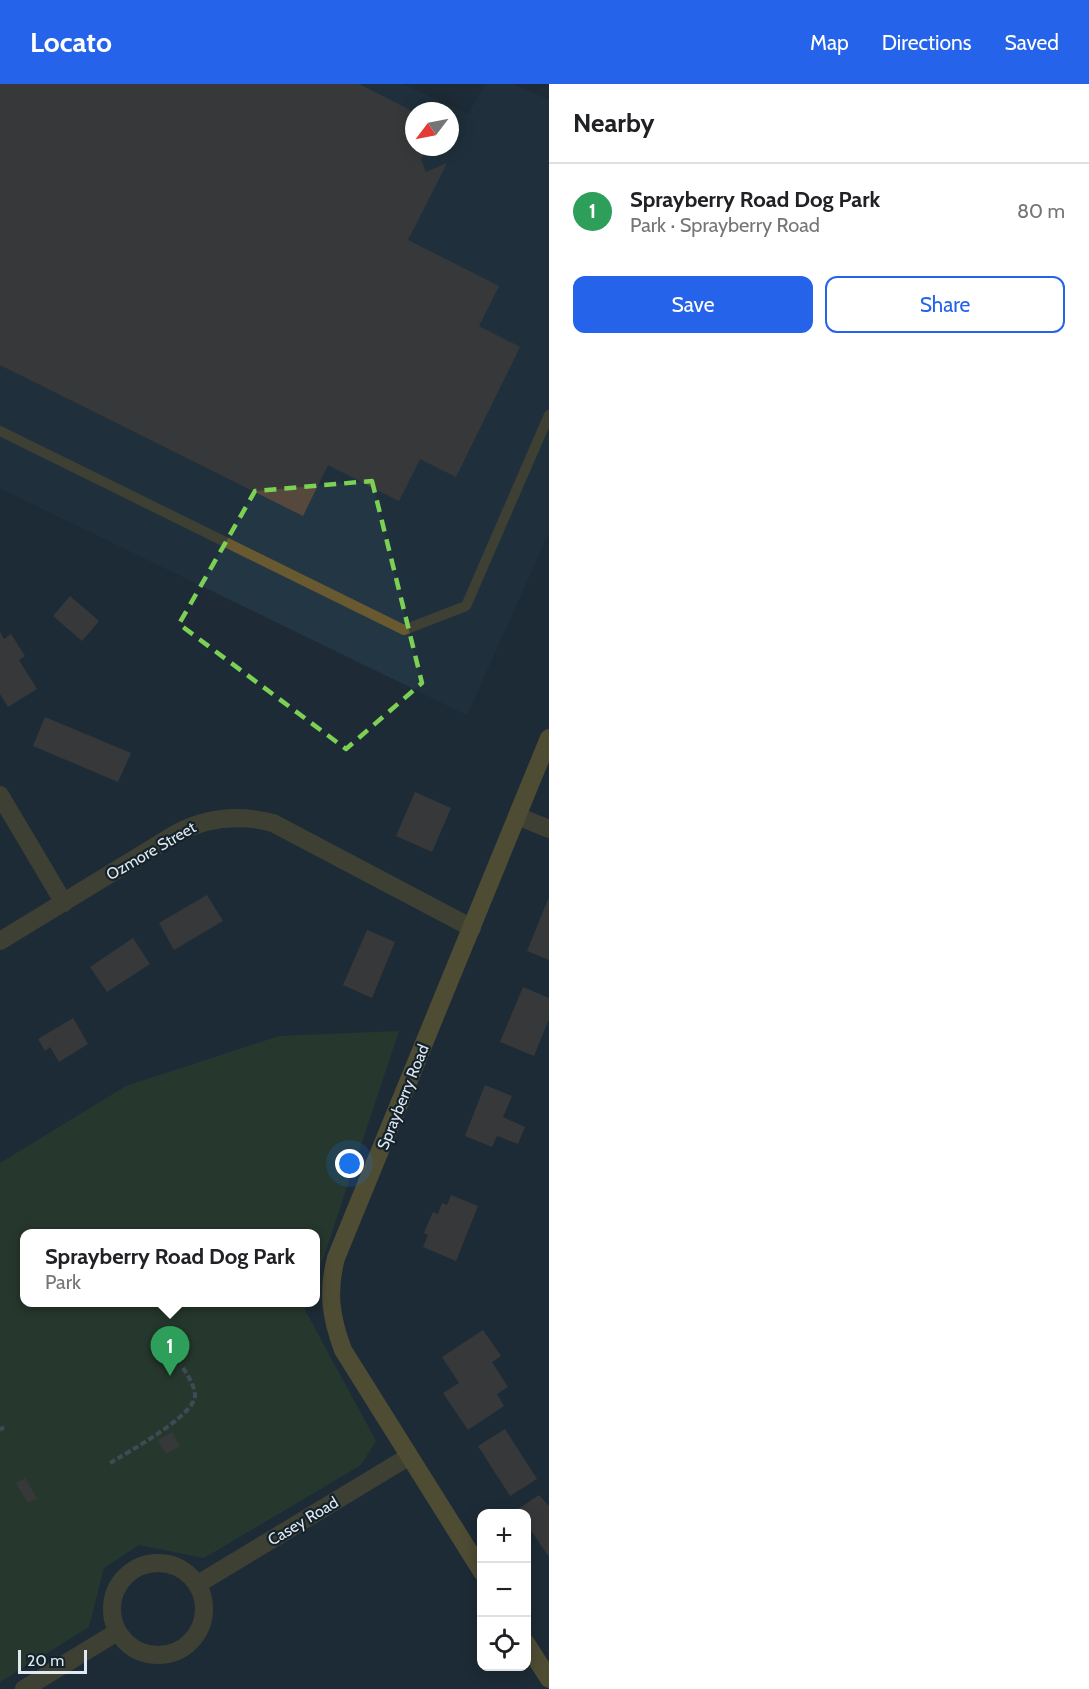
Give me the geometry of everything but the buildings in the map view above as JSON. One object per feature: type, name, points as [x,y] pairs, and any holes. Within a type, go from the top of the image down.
[{"type":"street","name":"Sprayberry Road","points":[[477,1564],[343,1350],[332,1317],[331,1279],[336,1258],[549,738]]},
{"type":"street","points":[[0,795],[64,903]]},
{"type":"street","points":[[517,816],[549,829]]},
{"type":"street","name":"Ozmore Street","points":[[0,941],[192,825],[216,819],[253,818],[273,823],[472,928]]},
{"type":"street","name":"Casey Road","points":[[198,1584],[408,1457]]},
{"type":"street","points":[[157,1562],[173,1564],[187,1572],[198,1584],[204,1606],[201,1627],[193,1640],[182,1649],[168,1654],[146,1653],[127,1644],[117,1632],[112,1617],[111,1601],[117,1586],[132,1570],[141,1565],[157,1562]]},
{"type":"street","points":[[24,1689],[117,1632]]},
{"type":"street","points":[[531,1651],[549,1679]]},
{"type":"lane","points":[[0,431],[404,630],[466,606],[549,415]]},
{"type":"path","points":[[110,1463],[175,1421],[192,1406],[195,1396],[193,1386],[181,1365]]},
{"type":"highlighted area","points":[[372,481],[422,683],[346,749],[179,624],[255,491]]},
{"type":"shaded area","points":[[0,84],[403,84],[442,102],[405,102],[405,156],[459,156],[459,110],[468,114],[486,84],[513,84],[549,100],[549,532],[467,715],[0,488]]},
{"type":"green space","points":[[399,1031],[320,1268],[320,1229],[20,1229],[20,1307],[306,1307],[305,1310],[376,1441],[361,1465],[204,1558],[139,1545],[104,1568],[89,1627],[0,1682],[0,1163],[126,1086],[279,1036]]},
{"type":"place","name":"Sprayberry Road Dog Park","points":[[170,1376]]}]
